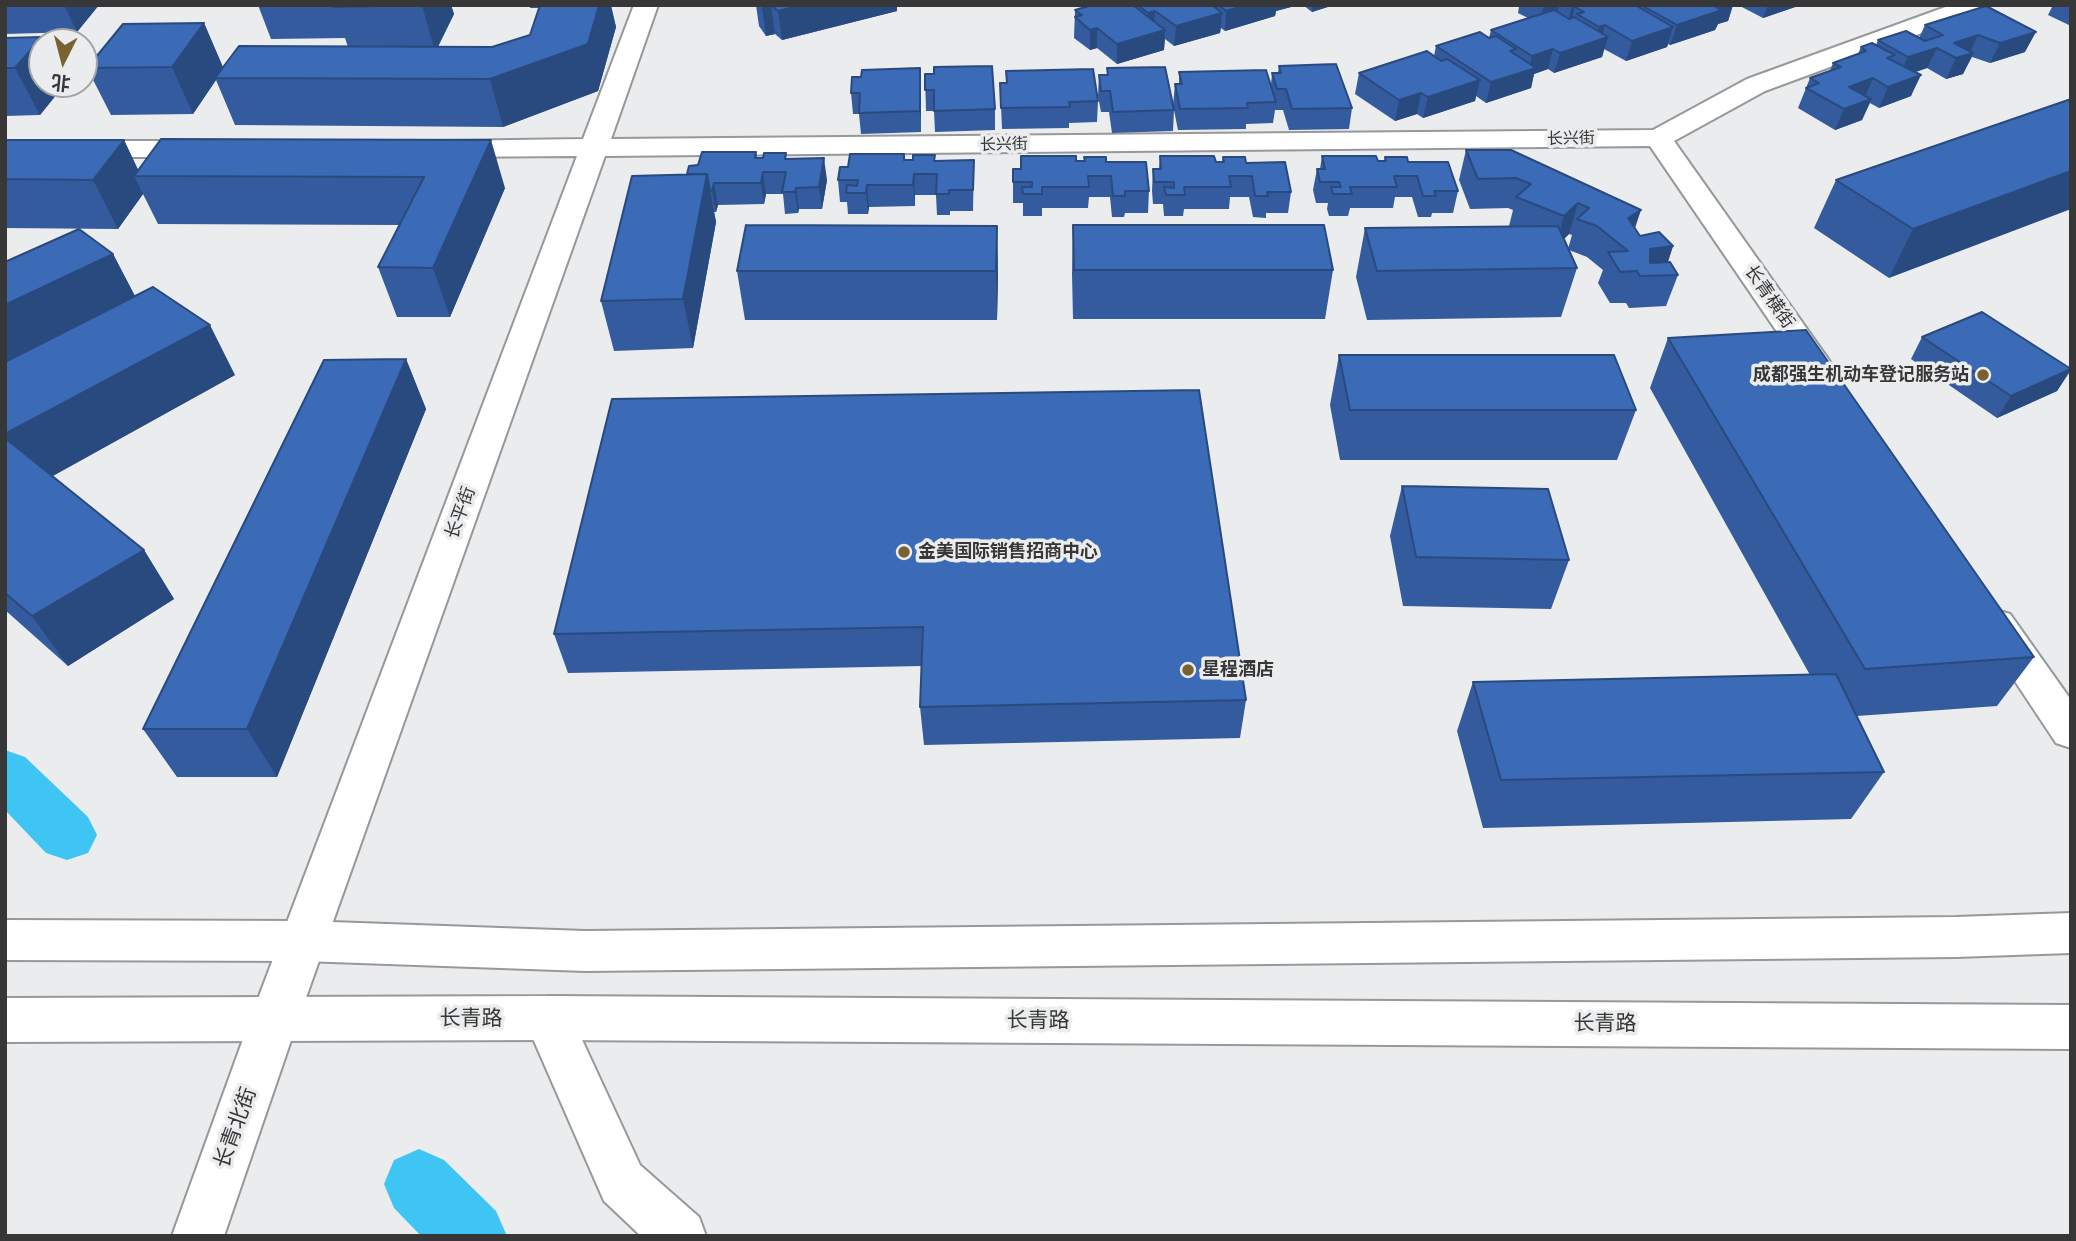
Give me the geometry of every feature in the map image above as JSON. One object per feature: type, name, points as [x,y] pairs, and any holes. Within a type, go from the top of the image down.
[{"type":"street","name":"长平街","points":[[274,1020],[646,5]]},
{"type":"street","name":"长兴街","points":[[416,149],[594,150],[1658,138],[1756,85],[1975,5]]},
{"type":"street","name":"长青横街","points":[[1658,138],[1841,400]]},
{"type":"street","points":[[5,149],[238,149]]},
{"type":"street","points":[[1976,594],[2071,732]]},
{"type":"street","points":[[5,940],[303,941],[584,951],[1956,937],[2071,933]]},
{"type":"street","points":[[548,1018],[622,1183],[680,1236]]},
{"type":"street","name":"长青路","points":[[5,1020],[548,1018],[2071,1027]]},
{"type":"street","name":"长青北街","points":[[198,1236],[274,1020]]},
{"type":"building","points":[[335,5],[422,5],[334,7]]},
{"type":"building","points":[[540,5],[599,5],[588,44],[490,79],[215,78],[239,46],[492,47],[530,35]]},
{"type":"building","points":[[771,5],[801,5],[778,11]]},
{"type":"building","points":[[1092,5],[1133,5],[1165,30],[1117,44],[1097,28],[1090,30],[1075,17],[1082,15],[1075,10]]},
{"type":"building","points":[[1138,5],[1212,5],[1222,13],[1176,26],[1155,11],[1148,13]]},
{"type":"building","points":[[1219,5],[1246,5],[1226,11]]},
{"type":"building","points":[[1635,5],[1673,27],[1632,41],[1605,25],[1599,27],[1577,14],[1584,12],[1575,7]]},
{"type":"building","points":[[1720,5],[1716,7],[1722,10],[1677,25],[1643,6]]},
{"type":"building","points":[[1986,6],[2036,32],[2000,43],[1978,35],[1954,43],[1973,53],[1956,58],[1937,48],[1908,57],[1878,40],[1906,31],[1925,41],[1943,35],[1925,25]]},
{"type":"building","points":[[1554,10],[1569,19],[1574,17],[1608,37],[1560,53],[1553,49],[1532,56],[1491,30]]},
{"type":"building","points":[[204,23],[172,67],[98,68],[98,55],[123,24]]},
{"type":"building","points":[[1480,32],[1489,38],[1496,36],[1516,49],[1510,51],[1536,68],[1491,82],[1436,46]]},
{"type":"building","points":[[28,37],[28,53],[15,68],[5,68],[5,38]]},
{"type":"building","points":[[1872,43],[1895,55],[1887,58],[1921,75],[1888,87],[1873,78],[1849,87],[1871,99],[1844,109],[1806,88],[1819,83],[1810,78],[1841,67],[1833,63],[1866,51],[1861,47]]},
{"type":"building","points":[[1427,51],[1441,61],[1447,59],[1480,80],[1428,97],[1421,93],[1399,100],[1359,73]]},
{"type":"building","points":[[1336,64],[1352,108],[1292,109],[1286,89],[1277,89],[1272,73],[1281,73],[1279,66]]},
{"type":"building","points":[[992,66],[995,109],[934,111],[934,90],[925,90],[925,74],[934,74],[934,67]]},
{"type":"building","points":[[1165,67],[1174,110],[1113,112],[1110,91],[1101,91],[1099,75],[1108,75],[1107,68]]},
{"type":"building","points":[[920,68],[920,111],[859,113],[860,93],[851,93],[852,77],[861,77],[862,70]]},
{"type":"building","points":[[1093,69],[1098,101],[1069,102],[1070,107],[1001,108],[1000,83],[1007,83],[1006,71]]},
{"type":"building","points":[[1266,70],[1276,102],[1247,103],[1248,108],[1180,109],[1175,84],[1182,84],[1179,72]]},
{"type":"building","points":[[2071,99],[2071,171],[1913,229],[1836,180]]},
{"type":"building","points":[[161,139],[491,140],[433,268],[378,267],[424,177],[134,176]]},
{"type":"building","points":[[5,140],[124,140],[93,180],[5,179]]},
{"type":"building","points":[[1466,150],[1511,150],[1641,210],[1628,218],[1640,236],[1659,232],[1673,246],[1650,249],[1650,263],[1670,262],[1678,275],[1640,276],[1637,271],[1620,272],[1608,252],[1628,251],[1597,226],[1577,219],[1589,208],[1578,203],[1564,216],[1516,197],[1531,184],[1516,178],[1478,179]]},
{"type":"building","points":[[702,152],[756,152],[755,158],[763,158],[764,153],[786,153],[785,159],[824,158],[819,187],[782,192],[786,172],[763,172],[761,183],[714,183],[710,191],[707,174],[687,174],[689,166],[698,165]]},
{"type":"building","points":[[850,154],[904,154],[904,160],[913,160],[913,155],[935,155],[934,161],[974,160],[973,190],[949,190],[949,194],[936,194],[937,174],[914,174],[913,185],[867,185],[866,193],[846,193],[847,185],[857,186],[858,180],[838,180],[840,167],[848,167]]},
{"type":"building","points":[[1021,156],[1076,156],[1076,161],[1085,161],[1084,157],[1106,157],[1106,162],[1146,162],[1149,191],[1125,191],[1125,196],[1113,196],[1111,176],[1088,176],[1089,187],[1042,187],[1042,194],[1023,194],[1022,187],[1032,187],[1032,182],[1013,182],[1013,169],[1021,169]]},
{"type":"building","points":[[1160,156],[1214,156],[1216,162],[1224,162],[1223,157],[1245,157],[1246,163],[1285,162],[1291,192],[1267,192],[1268,196],[1255,196],[1252,176],[1229,176],[1231,187],[1184,187],[1185,195],[1166,195],[1164,187],[1174,188],[1174,182],[1154,182],[1153,169],[1161,169]]},
{"type":"building","points":[[1322,156],[1376,156],[1378,161],[1386,161],[1385,157],[1407,157],[1408,162],[1448,162],[1458,191],[1434,191],[1436,196],[1423,196],[1417,176],[1394,176],[1397,187],[1350,187],[1352,194],[1333,194],[1331,187],[1341,187],[1339,182],[1320,182],[1317,169],[1325,169]]},
{"type":"building","points":[[707,174],[683,299],[601,301],[632,176]]},
{"type":"building","points":[[746,225],[997,226],[996,271],[737,271]]},
{"type":"building","points":[[1073,225],[1324,225],[1333,270],[1074,270]]},
{"type":"building","points":[[1558,226],[1577,268],[1377,271],[1365,228]]},
{"type":"building","points":[[79,229],[113,254],[5,305],[5,262]]},
{"type":"building","points":[[153,287],[210,325],[5,434],[5,362]]},
{"type":"building","points":[[1982,312],[2071,369],[2011,396],[1922,337]]},
{"type":"building","points":[[1806,330],[2034,657],[1865,669],[1668,338]]},
{"type":"building","points":[[1339,355],[1614,355],[1636,410],[1350,410]]},
{"type":"building","points":[[406,359],[247,729],[143,729],[324,360]]},
{"type":"building","name":"金美国际销售招商中心","points":[[1199,390],[1246,700],[920,707],[923,627],[554,634],[612,399]]},
{"type":"building","points":[[5,438],[144,550],[32,616],[5,593]]},
{"type":"building","points":[[1402,486],[1548,489],[1569,560],[1416,557]]},
{"type":"building","points":[[1836,674],[1884,772],[1501,780],[1473,682]]},
{"type":"waterway","points":[[5,773],[67,835]]},
{"type":"waterway","points":[[419,1184],[471,1236]]},
{"type":"place","name":"成都强生机动车登记服务站","points":[[1983,375]]},
{"type":"place","name":"金美国际销售招商中心","points":[[904,552]]},
{"type":"place","name":"星程酒店","points":[[1188,670]]}]
